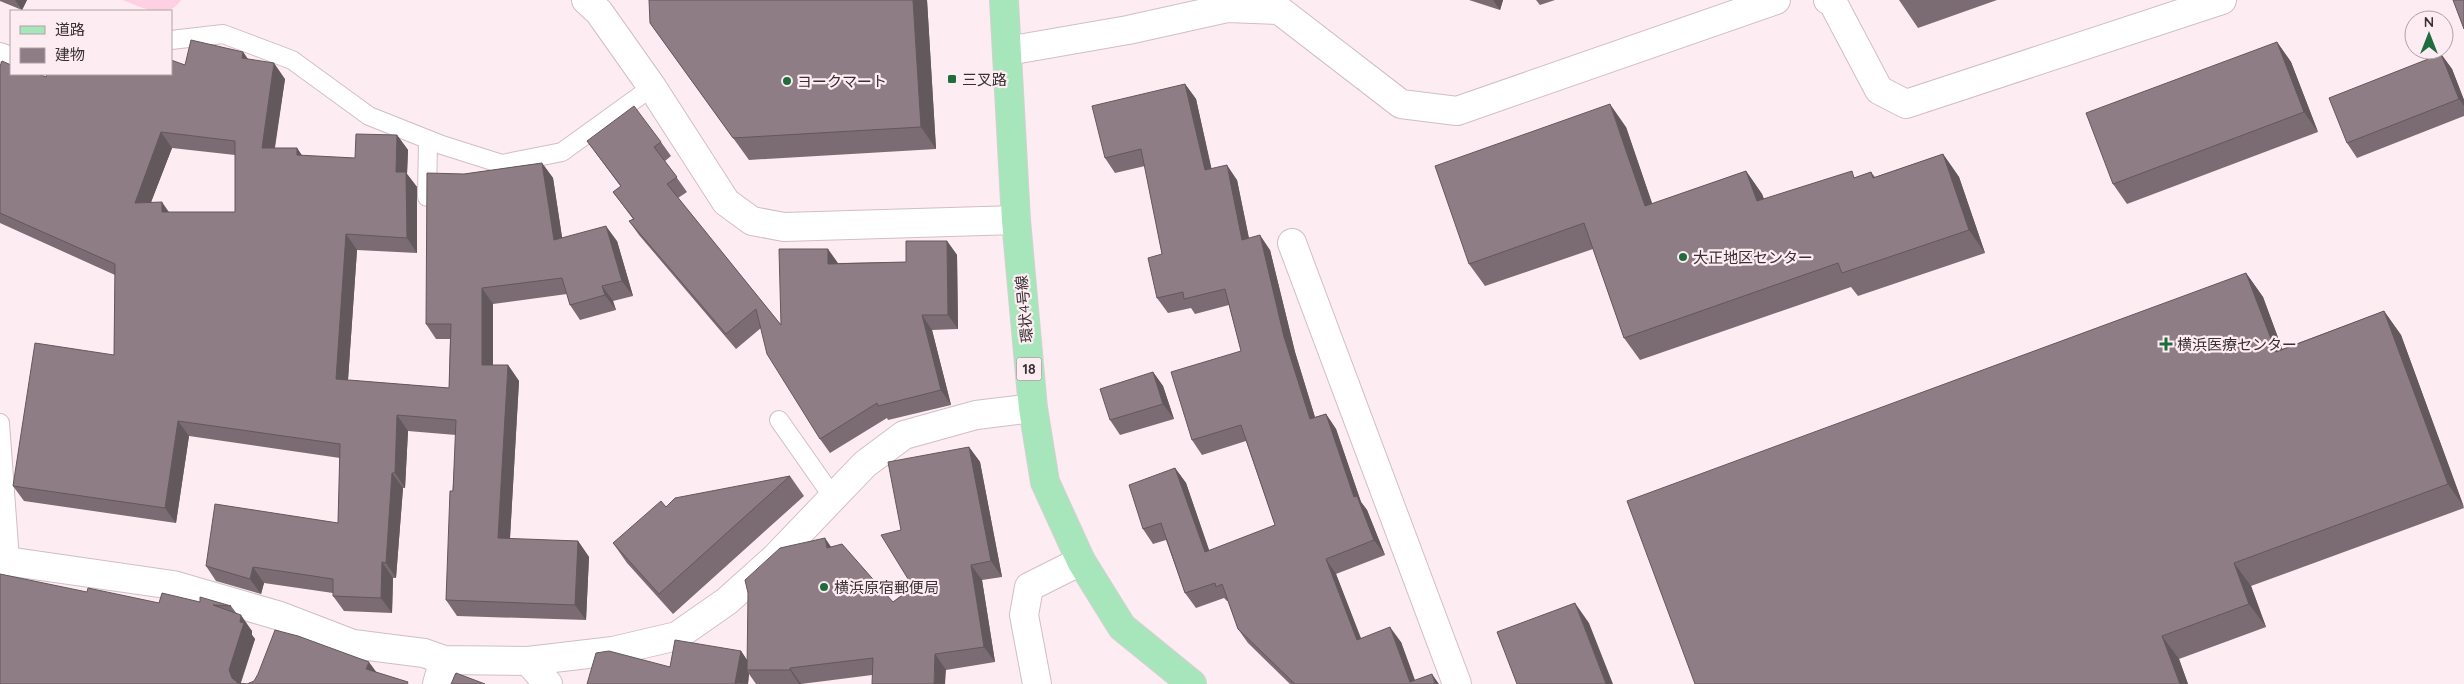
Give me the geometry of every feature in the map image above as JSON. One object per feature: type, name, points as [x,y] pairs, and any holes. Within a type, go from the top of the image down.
[{"type":"main road","name":"環状4号線","points":[[1004,0],[1016,220],[1033,408],[1045,482],[1081,561],[1122,627],[1192,684]]},
{"type":"street","points":[[1007,51],[1128,30],[1227,8],[1279,10],[1401,104],[1457,111],[1776,0]]},
{"type":"street","points":[[1828,0],[1833,3],[1879,90],[1906,104],[2222,0]]},
{"type":"street","points":[[597,6],[726,202],[752,221],[784,227],[1016,220]]},
{"type":"street","points":[[1292,243],[1457,684]]},
{"type":"street","points":[[5,560],[173,585],[280,616],[353,644],[424,653],[441,672],[613,651],[677,636],[727,601],[775,558],[865,464],[904,435],[976,415],[1033,408]]},
{"type":"street","points":[[1037,684],[1024,615],[1029,587],[1081,561]]},
{"type":"street","points":[[271,641],[280,616]]},
{"type":"street","points":[[528,661],[548,684]]},
{"type":"lane","points":[[172,40],[223,34],[292,60],[369,116],[428,140],[502,164],[562,152],[652,87]]},
{"type":"lane","points":[[427,210],[428,140]]},
{"type":"lane","points":[[779,420],[833,498]]},
{"type":"lane","points":[[0,423],[5,560]]},
{"type":"shaded area","points":[[123,0],[181,0],[169,10],[145,9]]},
{"type":"building","points":[[649,0],[913,0],[921,127],[733,138],[650,23]]},
{"type":"building","points":[[2453,0],[2464,0],[2464,29]]},
{"type":"building","points":[[191,40],[243,52],[242,58],[274,63],[262,148],[297,148],[297,155],[355,158],[356,134],[397,135],[396,172],[406,172],[407,238],[346,234],[336,379],[449,388],[451,324],[426,324],[427,173],[464,174],[542,163],[554,240],[606,226],[622,281],[602,286],[605,295],[570,305],[562,278],[482,288],[482,365],[508,365],[498,538],[578,541],[575,605],[446,600],[450,491],[453,491],[456,420],[397,415],[395,473],[392,473],[386,563],[382,562],[381,598],[333,596],[333,579],[253,567],[250,579],[206,566],[215,504],[338,523],[340,444],[178,421],[165,508],[13,486],[35,343],[114,355],[115,264],[0,213],[0,66],[2,61],[10,65],[10,75],[41,75],[46,77],[47,75],[172,75],[172,60],[185,65]],"holes":[[[161,132],[235,141],[235,212],[162,212],[162,202],[135,203]]]},
{"type":"building","points":[[2277,42],[2304,112],[2113,184],[2086,113]]},
{"type":"building","points":[[2426,60],[2443,60],[2459,99],[2347,143],[2329,98]]},
{"type":"building","points":[[1185,84],[1205,170],[1227,165],[1242,240],[1260,235],[1284,337],[1310,419],[1326,414],[1354,497],[1357,496],[1374,540],[1326,559],[1357,640],[1390,627],[1410,682],[1432,674],[1435,684],[1295,684],[1238,629],[1222,584],[1216,587],[1215,583],[1185,593],[1161,523],[1143,529],[1129,485],[1175,468],[1205,552],[1275,525],[1241,425],[1192,440],[1171,372],[1241,351],[1225,289],[1184,299],[1183,292],[1157,298],[1148,258],[1162,254],[1141,149],[1105,158],[1092,106]]},
{"type":"building","points":[[1610,104],[1645,206],[1746,171],[1757,201],[1852,171],[1854,178],[1871,172],[1873,178],[1943,154],[1969,230],[1842,273],[1838,263],[1624,338],[1584,223],[1469,264],[1435,166]]},
{"type":"building","points":[[634,106],[661,142],[654,147],[677,177],[667,184],[781,325],[779,249],[828,249],[828,264],[906,262],[906,241],[947,241],[948,315],[922,315],[941,390],[878,406],[877,403],[820,439],[767,354],[756,309],[726,334],[629,221],[634,219],[613,192],[621,186],[587,141]]},
{"type":"building","points":[[2246,273],[2276,352],[2384,311],[2448,484],[2234,563],[2249,604],[2162,636],[2180,684],[1695,684],[1627,501]]},
{"type":"building","points":[[1153,372],[1163,404],[1110,420],[1100,389]]},
{"type":"building","points":[[969,447],[991,561],[971,565],[984,647],[935,654],[934,684],[872,684],[873,658],[790,668],[790,670],[747,670],[748,593],[745,580],[780,548],[825,538],[827,548],[842,544],[893,602],[913,587],[881,535],[901,530],[888,462]]},
{"type":"building","points":[[790,476],[659,594],[613,543],[661,501],[666,507],[675,498]]},
{"type":"building","points":[[0,574],[87,592],[88,588],[159,603],[162,593],[200,602],[200,597],[231,606],[213,605],[241,615],[240,622],[244,623],[229,670],[232,678],[238,683],[247,684],[0,684]]},
{"type":"building","points":[[1575,603],[1606,684],[1517,684],[1497,632]]},
{"type":"building","points":[[275,630],[298,636],[369,662],[366,669],[408,682],[407,684],[247,684],[254,681],[258,674]]},
{"type":"building","points":[[675,640],[741,651],[735,683],[737,684],[587,684],[596,653],[609,651],[670,667]]},
{"type":"building","points":[[456,673],[485,684],[451,684]]},
{"type":"place","name":"三叉路","points":[[952,79]]},
{"type":"place","name":"ヨークマート","points":[[787,81]]},
{"type":"place","name":"大正地区センター","points":[[1683,257]]},
{"type":"place","name":"横浜医療センター","points":[[2166,344]]},
{"type":"place","name":"横浜原宿郵便局","points":[[824,587]]}]
